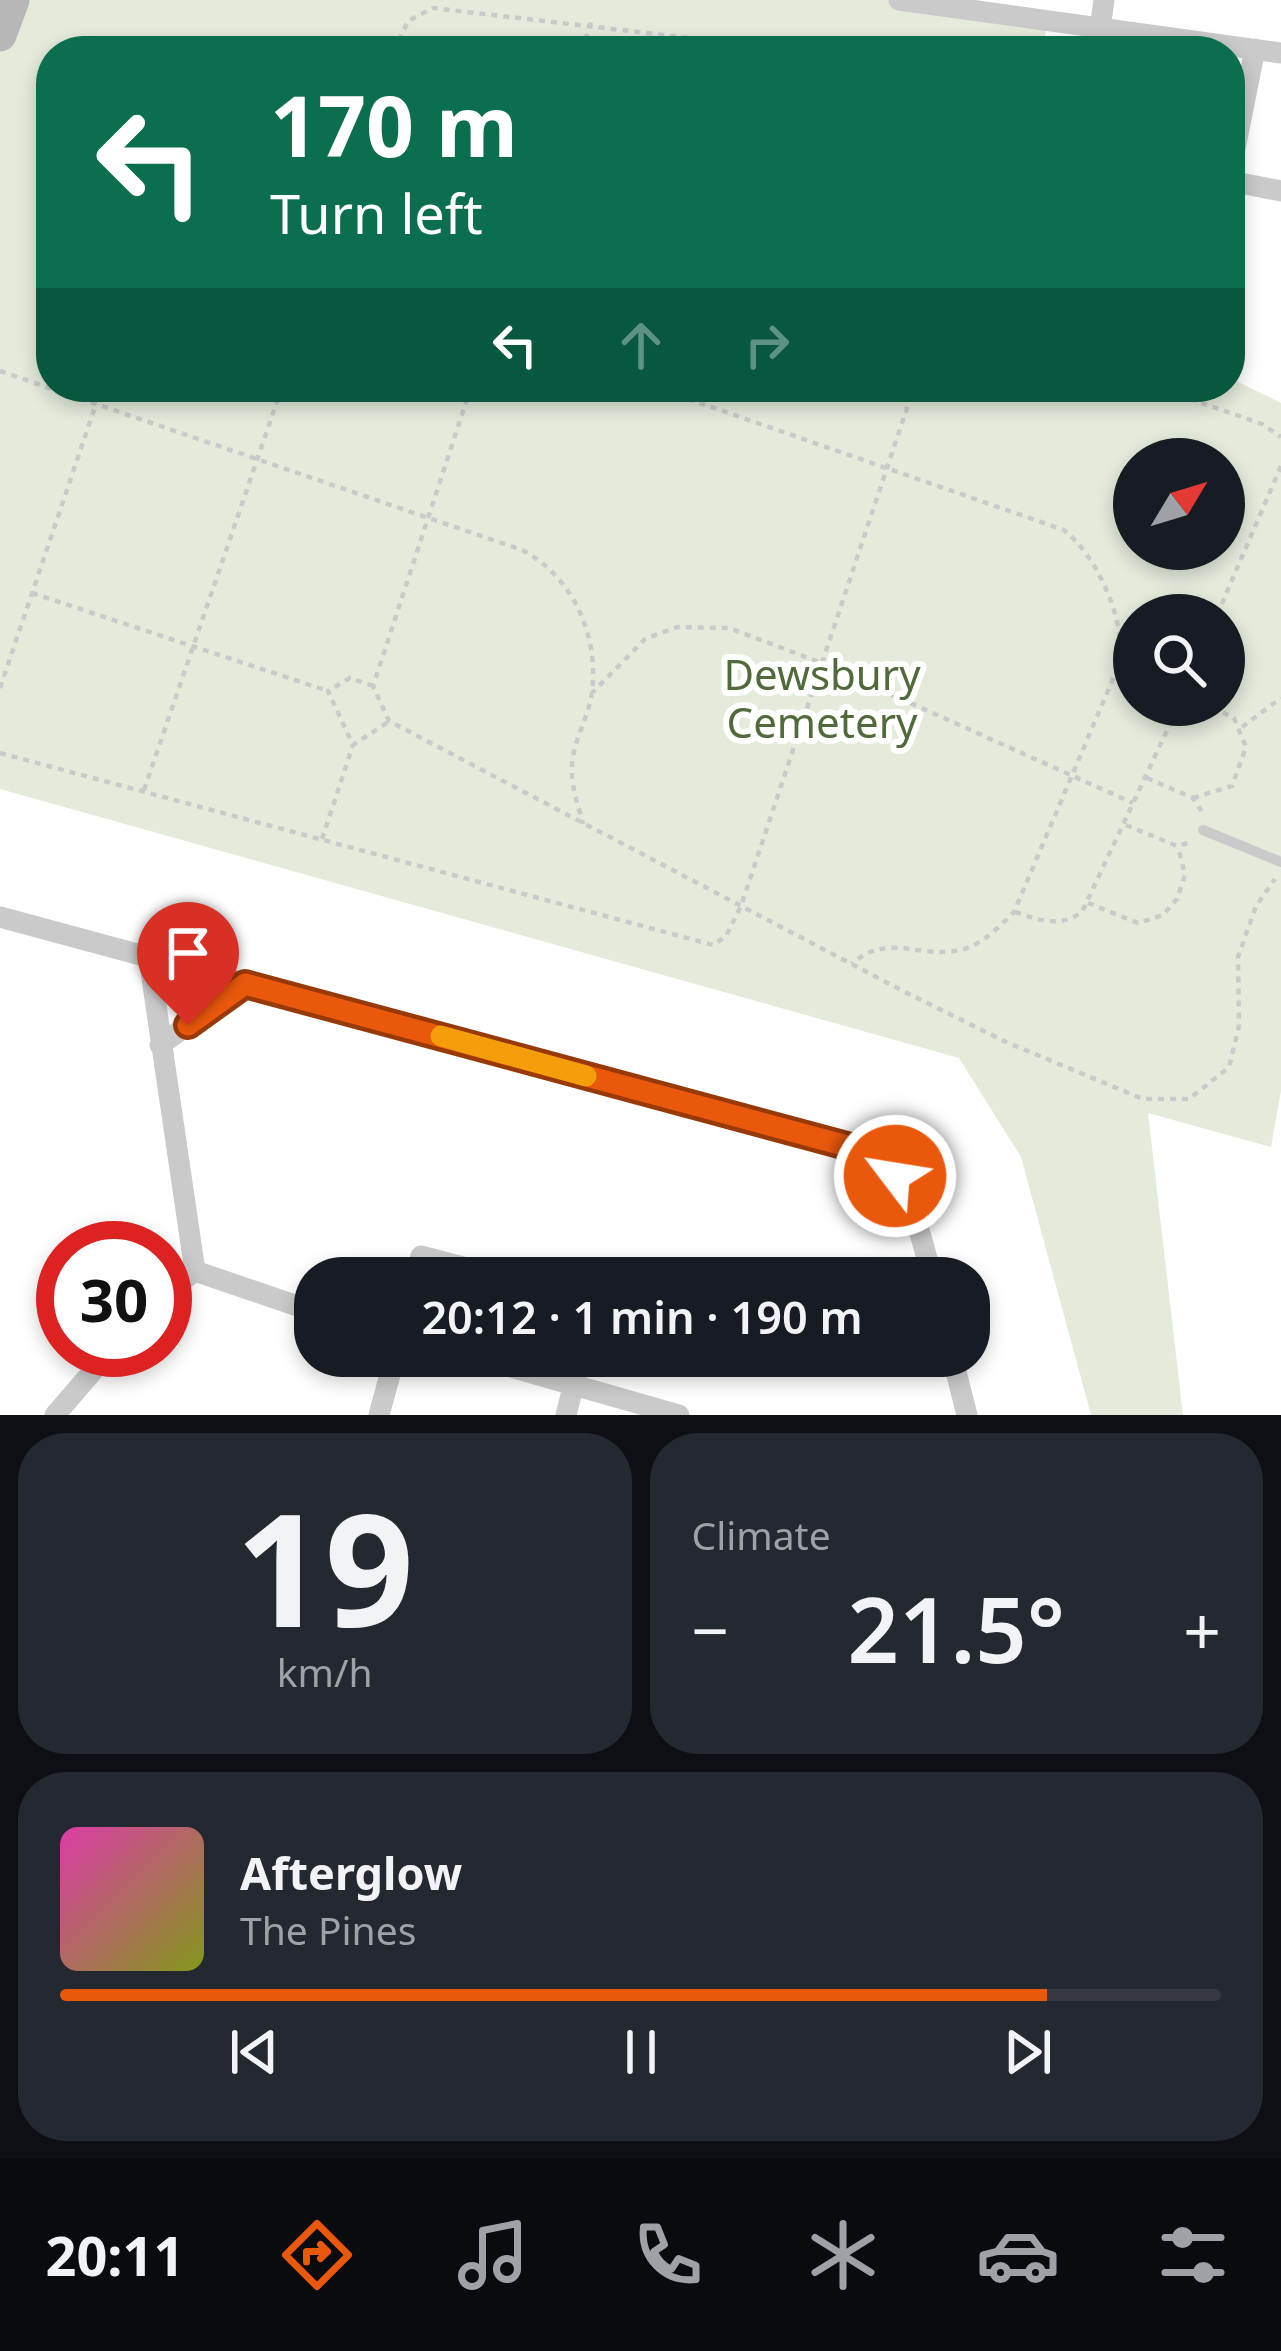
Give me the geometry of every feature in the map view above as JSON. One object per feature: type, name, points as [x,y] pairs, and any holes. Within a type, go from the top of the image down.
[{"type":"street","points":[[0,35],[13,0]]},
{"type":"street","points":[[899,0],[1159,36]]},
{"type":"street","points":[[1100,28],[1104,0]]},
{"type":"street","points":[[1245,48],[1281,52]]},
{"type":"street","points":[[1245,100],[1255,49]]},
{"type":"street","points":[[1245,181],[1281,191]]},
{"type":"street","points":[[0,917],[858,1149],[895,1176],[914,1210],[926,1257]]},
{"type":"street","points":[[149,958],[195,1271]]},
{"type":"street","points":[[160,1045],[245,984]]},
{"type":"street","points":[[195,1271],[294,1305]]},
{"type":"street","points":[[55,1415],[88,1377]]},
{"type":"street","points":[[379,1415],[389,1377]]},
{"type":"street","points":[[546,1377],[679,1415]]},
{"type":"street","points":[[566,1415],[576,1377]]},
{"type":"street","points":[[957,1377],[967,1415]]},
{"type":"lane","points":[[1203,830],[1281,865]]},
{"type":"path","points":[[401,36],[408,21],[434,8],[692,36]]},
{"type":"path","points":[[587,36],[591,22]]},
{"type":"path","points":[[0,371],[36,383]]},
{"type":"path","points":[[90,402],[521,550],[549,565],[565,581],[592,652],[591,694],[571,773],[584,824]]},
{"type":"path","points":[[144,791],[277,402]]},
{"type":"path","points":[[466,402],[373,686],[389,721],[1006,1042],[1143,1099],[1189,1099],[1229,1067],[1240,1026],[1238,957],[1256,906],[1281,865]]},
{"type":"path","points":[[698,402],[1064,530],[1087,548],[1122,640],[1121,660],[1014,912],[996,930],[961,950],[893,945],[868,949],[852,964]]},
{"type":"path","points":[[0,753],[713,944],[726,936],[741,906],[818,662],[909,402]]},
{"type":"path","points":[[1199,402],[1262,424],[1281,437]]},
{"type":"path","points":[[0,688],[96,404]]},
{"type":"path","points":[[1226,594],[1281,466]]},
{"type":"path","points":[[32,592],[328,691],[353,745]]},
{"type":"path","points":[[591,694],[634,647],[676,627],[729,628],[818,662],[1133,803]]},
{"type":"path","points":[[328,691],[350,678],[373,686]]},
{"type":"path","points":[[1240,728],[1281,698]]},
{"type":"path","points":[[322,839],[353,745],[389,721]]},
{"type":"path","points":[[1014,912],[1045,922],[1070,920],[1088,903],[1170,726]]},
{"type":"path","points":[[1193,798],[1232,786],[1246,747],[1237,726]]},
{"type":"path","points":[[1126,824],[1178,846],[1198,841],[1205,816],[1193,798],[1147,778]]},
{"type":"path","points":[[1088,903],[1138,923],[1162,915],[1177,898],[1185,875],[1178,846]]},
{"type":"green space","name":"Dewsbury Cemetery","points":[[13,0],[899,0],[1049,21],[1044,36],[36,36],[36,402],[1245,402],[1245,385],[1281,403],[1281,1091],[1271,1147],[1148,1113],[1183,1415],[1091,1415],[1021,1157],[959,1058],[0,789],[0,35]]},
{"type":"slow traffic","points":[[441,1036],[586,1076]]},
{"type":"route","points":[[188,1025],[245,984],[858,1149],[895,1176]]}]
